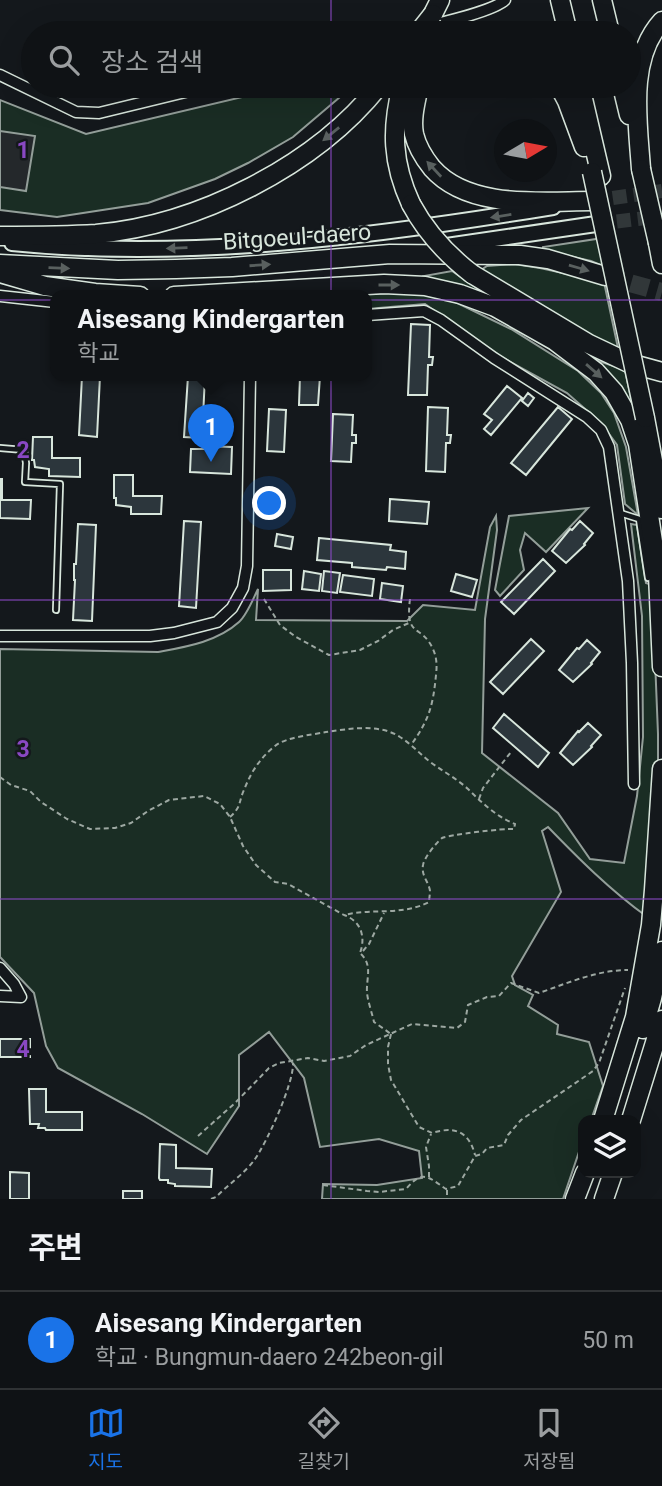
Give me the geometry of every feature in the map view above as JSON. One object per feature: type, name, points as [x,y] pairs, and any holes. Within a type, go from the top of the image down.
[{"type":"highway","points":[[560,0],[565,21]]},
{"type":"highway","points":[[602,0],[607,21]]},
{"type":"highway","points":[[641,67],[649,41],[662,22]]},
{"type":"highway","points":[[0,239],[98,234],[144,226],[196,212],[264,180],[310,151],[369,98]]},
{"type":"highway","points":[[399,98],[395,146],[403,187],[420,222],[435,240],[472,274],[589,344],[629,363],[662,372]]},
{"type":"highway","points":[[416,98],[414,134],[423,157],[439,176],[461,189],[489,198],[592,201]]},
{"type":"highway","points":[[566,98],[596,174]]},
{"type":"highway","points":[[582,98],[596,174],[650,417],[662,509]]},
{"type":"highway","points":[[625,98],[662,264]]},
{"type":"highway","points":[[636,98],[641,169]]},
{"type":"highway","points":[[390,254],[520,255],[548,259],[605,275]]},
{"type":"highway","name":"Bitgoeul-daero","points":[[0,264],[176,269],[390,254]]},
{"type":"highway","points":[[0,273],[45,286],[74,290]]},
{"type":"highway","points":[[279,290],[384,284],[425,286],[460,294],[495,307],[555,341],[596,372],[614,392],[631,420],[638,444],[658,574],[662,667]]},
{"type":"highway","points":[[650,417],[662,452]]},
{"type":"highway","points":[[635,1017],[654,890],[662,769]]},
{"type":"highway","points":[[605,1115],[650,965],[662,902]]},
{"type":"highway","points":[[617,1115],[649,1010],[662,951]]},
{"type":"highway","points":[[633,1115],[662,1020]]},
{"type":"highway","points":[[575,1199],[583,1178]]},
{"type":"highway","points":[[586,1199],[595,1178]]},
{"type":"highway","points":[[604,1199],[611,1178]]},
{"type":"main road","name":"Bitgoeul-daero","points":[[0,239],[43,246],[228,246],[342,237],[443,225],[592,201]]},
{"type":"main road","name":"Bitgoeul-daero","points":[[390,254],[596,224]]},
{"type":"street","points":[[444,21],[487,9],[505,0]]},
{"type":"street","points":[[0,75],[21,85]]},
{"type":"street","points":[[47,98],[76,112],[88,113],[99,113],[161,98]]},
{"type":"street","points":[[0,296],[50,301]]},
{"type":"street","points":[[372,315],[424,310],[587,417],[601,430],[609,447],[620,513],[628,594],[634,784]]},
{"type":"street","points":[[0,636],[150,636],[217,622],[232,608],[243,588],[247,566],[250,381]]},
{"type":"street","points":[[0,968],[22,997],[0,996]]},
{"type":"lane","points":[[0,448],[24,450],[25,482],[60,484],[56,610]]},
{"type":"lane","points":[[620,513],[639,519],[648,578]]},
{"type":"path","points":[[410,599],[409,623],[433,647],[438,663],[429,713],[411,746]]},
{"type":"path","points":[[264,600],[280,625],[296,638],[329,656],[360,650],[409,623]]},
{"type":"path","points":[[230,817],[239,809],[243,792],[257,763],[277,744],[304,736],[368,728],[384,730],[398,736],[505,820],[515,824],[514,829],[454,834],[443,838],[429,852],[423,863],[423,875],[430,890],[429,902],[418,908],[344,915]]},
{"type":"path","points":[[479,800],[483,788],[511,752]]},
{"type":"path","points":[[0,777],[11,785],[30,791],[67,820],[90,829],[115,828],[131,823],[169,800],[204,796],[220,804],[256,865],[275,882],[288,884],[354,918],[360,929],[360,953]]},
{"type":"path","points":[[360,953],[369,944],[384,912]]},
{"type":"path","points":[[360,953],[369,967],[367,992],[374,1022],[391,1034]]},
{"type":"path","points":[[198,1136],[235,1103],[268,1068],[279,1063],[308,1058],[324,1061],[350,1056],[366,1045],[412,1024],[457,1028],[465,1022],[468,1005],[487,997],[499,996],[511,983],[539,993],[586,976],[618,970],[629,970],[628,978]]},
{"type":"path","points":[[475,1156],[482,1154],[487,1148],[504,1145],[508,1135],[521,1120],[593,1071],[599,1063],[626,985]]},
{"type":"path","points":[[391,1034],[388,1047],[391,1080],[419,1127],[432,1133],[446,1129],[466,1137],[472,1144],[475,1156],[458,1186],[446,1189]]},
{"type":"path","points":[[211,1199],[255,1160],[286,1095],[293,1071],[292,1061]]},
{"type":"path","points":[[429,1177],[426,1147],[432,1133]]},
{"type":"path","points":[[323,1185],[379,1192],[406,1189],[415,1178],[429,1177],[446,1189],[447,1199]]},
{"type":"green space","points":[[238,98],[339,98],[293,137],[248,163],[215,179],[148,203],[57,217],[0,210],[0,100],[86,134]]},
{"type":"green space","points":[[603,238],[610,269],[591,261],[543,250],[543,247]]},
{"type":"green space","points":[[514,264],[604,282],[618,348],[583,332],[481,270],[487,266]]},
{"type":"green space","points":[[452,271],[493,299],[431,282],[424,276]]},
{"type":"green space","points":[[415,292],[447,298],[511,329],[578,371],[601,393],[614,413],[626,447],[638,515],[625,504],[617,445],[601,423],[567,393],[496,354],[425,304],[372,309],[372,294]]},
{"type":"green space","points":[[587,357],[625,370],[635,418]]},
{"type":"green space","points":[[588,508],[546,552],[525,533],[520,550],[524,570],[500,596],[495,590],[509,516]]},
{"type":"green space","points":[[496,516],[497,530],[485,619],[482,753],[558,813],[590,859],[624,863],[637,796],[643,737],[642,616],[631,524],[637,525],[646,583],[652,585],[658,734],[658,788],[646,916],[607,885],[548,827],[542,831],[561,892],[512,976],[515,985],[533,995],[528,1006],[558,1025],[557,1034],[589,1042],[603,1086],[593,1115],[578,1115],[578,1155],[563,1199],[322,1199],[323,1184],[377,1185],[422,1178],[419,1151],[379,1139],[320,1147],[304,1078],[269,1032],[239,1055],[239,1106],[207,1154],[142,1114],[58,1068],[46,1046],[34,993],[0,957],[0,649],[158,652],[190,646],[211,639],[239,622],[258,589],[256,620],[407,621],[423,605],[475,610],[490,527]]},
{"type":"shaded area","points":[[0,131],[35,136],[26,191],[0,187]]},
{"type":"building","points":[[411,324],[430,325],[429,357],[433,357],[432,365],[428,365],[427,395],[408,395]]},
{"type":"building","points":[[82,381],[100,381],[97,437],[79,435]]},
{"type":"building","points":[[188,381],[205,381],[202,438],[184,437]]},
{"type":"building","points":[[300,381],[320,381],[318,405],[299,405]]},
{"type":"building","points":[[507,386],[522,398],[491,435],[484,429],[492,420],[484,414]]},
{"type":"building","points":[[528,393],[534,398],[528,406],[522,401]]},
{"type":"building","points":[[428,407],[448,408],[447,435],[451,435],[450,443],[446,443],[445,472],[426,471]]},
{"type":"building","points":[[558,407],[572,419],[526,475],[511,463]]},
{"type":"building","points":[[269,409],[286,410],[284,452],[267,451]]},
{"type":"building","points":[[333,414],[353,415],[352,435],[356,435],[356,443],[352,443],[351,462],[331,461]]},
{"type":"building","points":[[33,437],[52,437],[52,458],[80,458],[80,477],[49,476],[49,469],[35,467],[32,460]]},
{"type":"building","points":[[203,446],[232,447],[231,474],[190,472],[191,449],[203,449]]},
{"type":"building","points":[[114,475],[133,475],[133,496],[162,496],[161,514],[131,514],[131,507],[116,505]]},
{"type":"building","points":[[0,479],[2,500],[31,500],[30,519],[0,518]]},
{"type":"building","points":[[390,499],[429,502],[427,524],[389,521]]},
{"type":"building","points":[[184,521],[201,522],[196,608],[179,606]]},
{"type":"building","points":[[580,521],[593,533],[566,563],[552,551]]},
{"type":"building","points":[[78,524],[96,525],[92,621],[73,620]]},
{"type":"building","points":[[277,534],[293,537],[291,549],[275,546]]},
{"type":"building","points":[[319,538],[391,545],[390,550],[406,552],[405,569],[352,567],[352,563],[317,560]]},
{"type":"building","points":[[543,559],[555,571],[514,614],[501,602]]},
{"type":"building","points":[[263,570],[291,570],[291,590],[263,591]]},
{"type":"building","points":[[304,571],[321,574],[319,591],[302,589]]},
{"type":"building","points":[[324,571],[340,573],[337,593],[322,591]]},
{"type":"building","points":[[456,574],[477,580],[472,597],[451,591]]},
{"type":"building","points":[[343,575],[374,579],[372,596],[340,592]]},
{"type":"building","points":[[382,583],[403,586],[401,602],[380,599]]},
{"type":"building","points":[[531,639],[544,651],[503,694],[490,682]]},
{"type":"building","points":[[587,640],[600,652],[573,682],[559,670]]},
{"type":"building","points":[[504,714],[549,753],[538,767],[493,728]]},
{"type":"building","points":[[588,723],[601,735],[573,765],[560,753]]},
{"type":"building","points":[[0,1039],[30,1039],[30,1057],[0,1057]]},
{"type":"building","points":[[29,1089],[46,1089],[46,1112],[82,1112],[82,1130],[46,1130],[38,1128],[39,1124],[30,1124]]},
{"type":"building","points":[[160,1144],[176,1145],[176,1168],[212,1169],[211,1187],[175,1186],[168,1183],[168,1180],[160,1180]]},
{"type":"building","points":[[10,1172],[29,1173],[29,1199],[10,1199]]},
{"type":"building","points":[[123,1191],[142,1191],[142,1199],[123,1199]]},
{"type":"tunnel","points":[[592,201],[662,191]]},
{"type":"tunnel","points":[[596,224],[662,216]]},
{"type":"tunnel","points":[[605,276],[662,292]]},
{"type":"place","name":"Aisesang Kindergarten","points":[[211,462]]}]
